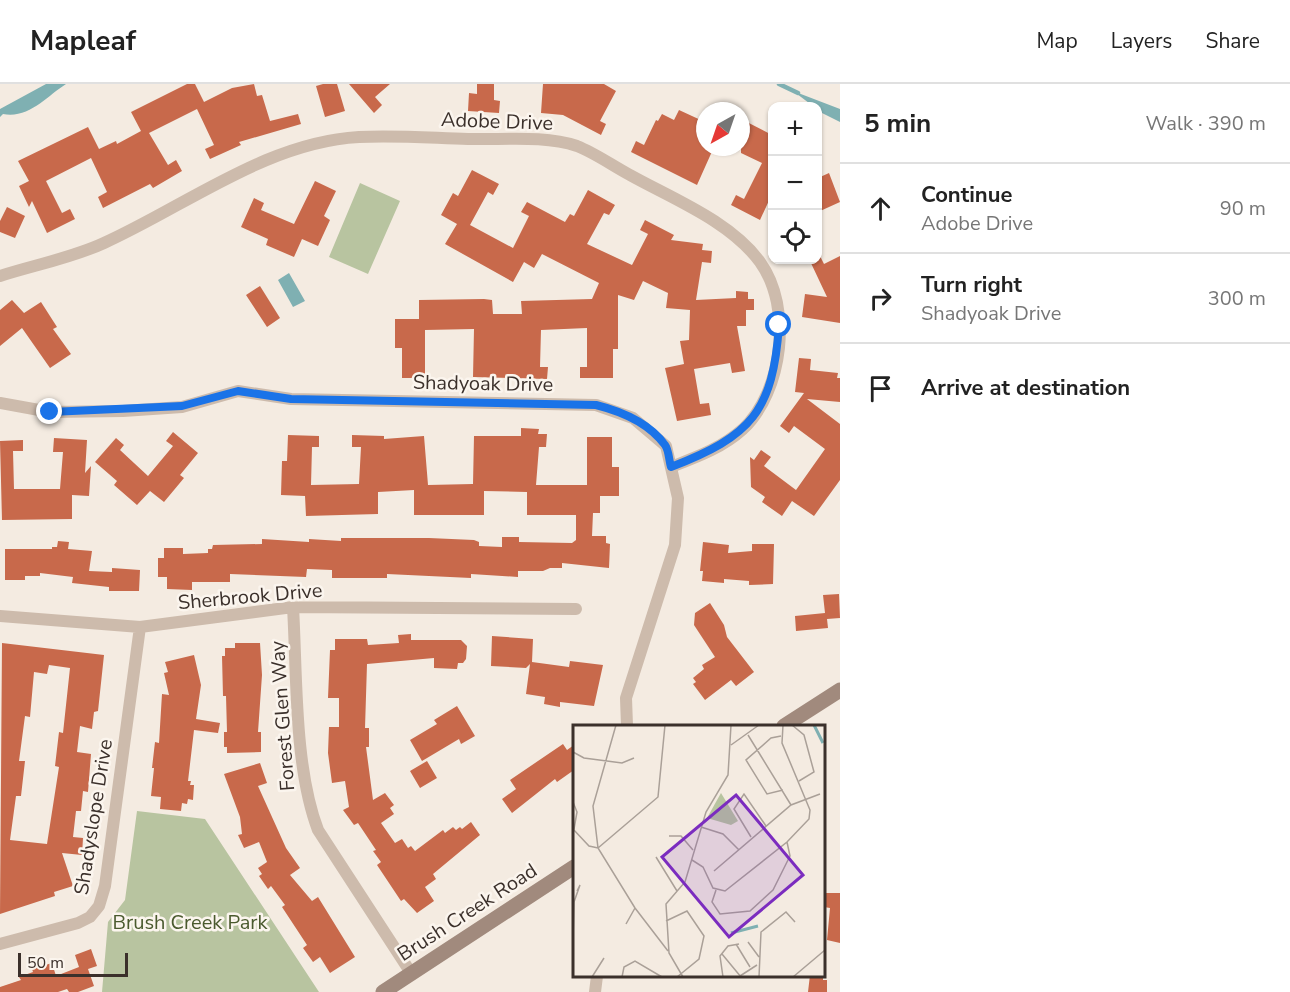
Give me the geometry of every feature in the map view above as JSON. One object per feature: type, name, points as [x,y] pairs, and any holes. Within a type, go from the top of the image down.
[{"type":"street","name":"Adobe Drive","points":[[0,276],[102,244],[261,164],[292,150],[323,143],[370,137],[536,140],[578,147],[717,223],[733,235],[761,263],[778,303],[776,363],[772,381],[758,411],[728,441],[710,452],[671,467]]},
{"type":"street","name":"Shadyoak Drive","points":[[0,404],[50,412],[123,411],[182,406],[238,391],[291,399],[596,405],[613,409],[633,418],[650,430],[666,446],[678,498],[675,545],[626,698],[627,725]]},
{"type":"street","name":"Sherbrook Drive","points":[[0,616],[140,627],[293,607],[576,609]]},
{"type":"street","name":"Forest Glen Way","points":[[293,607],[303,776],[309,807],[318,830],[411,973]]},
{"type":"street","name":"Shadyslope Drive","points":[[0,944],[78,923],[90,917],[99,906],[105,886],[115,818],[140,627]]},
{"type":"street","points":[[786,725],[840,690]]},
{"type":"street","name":"Brush Creek Road","points":[[383,992],[573,868]]},
{"type":"street","points":[[595,992],[597,977]]},
{"type":"green space","points":[[360,183],[400,201],[368,274],[329,257]]},
{"type":"green space","name":"Brush Creek Park","points":[[137,811],[205,819],[319,992],[102,992],[108,922],[125,900]]},
{"type":"water","points":[[46,84],[66,84],[29,110],[12,115],[3,114],[0,117],[0,109]]},
{"type":"water","points":[[793,91],[822,102],[808,102]]},
{"type":"water","points":[[822,102],[840,109],[840,122],[822,113]]},
{"type":"water","points":[[289,273],[305,301],[293,307],[278,280]]},
{"type":"building","points":[[187,84],[195,84],[204,102],[232,88],[254,84],[257,96],[262,95],[270,121],[298,114],[301,124],[239,142],[241,145],[210,159],[205,149],[214,145],[197,109],[149,133],[168,165],[176,160],[182,171],[153,188],[150,184],[103,208],[98,197],[107,192],[91,158],[46,181],[62,213],[70,209],[75,219],[47,233],[32,201],[29,207],[19,186],[29,181],[18,161],[88,127],[99,149],[116,141],[117,144],[141,131],[131,112]]},
{"type":"building","points":[[337,84],[345,111],[325,117],[316,86]]},
{"type":"building","points":[[349,84],[390,84],[375,97],[382,105],[374,113]]},
{"type":"building","points":[[477,84],[494,84],[494,100],[500,101],[499,113],[468,111],[469,93],[477,94]]},
{"type":"building","points":[[543,84],[604,84],[616,91],[600,121],[606,124],[601,135],[563,115],[541,113]]},
{"type":"building","points":[[679,110],[696,118],[696,156],[710,156],[697,185],[631,152],[636,141],[644,145],[656,120],[658,121],[662,114],[674,120]]},
{"type":"building","points":[[750,124],[768,133],[768,203],[760,220],[731,205],[736,195],[744,199],[762,163],[747,156],[750,156]]},
{"type":"building","points":[[472,170],[499,184],[493,195],[488,192],[470,225],[513,248],[529,216],[521,212],[527,202],[565,222],[570,214],[574,216],[588,190],[615,205],[609,215],[604,213],[587,244],[632,265],[648,234],[640,230],[645,220],[674,235],[671,240],[703,244],[702,250],[712,251],[711,263],[702,262],[696,300],[736,298],[736,291],[748,292],[748,299],[754,299],[754,310],[746,310],[746,326],[737,326],[745,371],[732,373],[730,363],[694,369],[700,404],[709,403],[711,415],[677,421],[665,368],[684,364],[680,341],[689,340],[690,310],[666,308],[668,293],[643,281],[634,300],[618,295],[618,349],[613,349],[613,378],[580,378],[580,367],[587,367],[587,328],[541,330],[540,367],[548,367],[547,379],[473,377],[474,329],[425,330],[425,378],[402,378],[402,348],[395,348],[395,319],[419,319],[419,300],[492,300],[493,314],[522,314],[521,301],[592,299],[599,283],[542,254],[534,268],[524,262],[513,282],[445,244],[457,224],[441,215],[453,193],[458,196]]},
{"type":"building","points":[[829,173],[840,202],[822,210],[822,210],[822,176]]},
{"type":"building","points":[[315,181],[336,191],[324,216],[330,220],[318,246],[302,239],[294,257],[266,245],[268,239],[241,227],[254,198],[264,203],[261,210],[294,224]]},
{"type":"building","points":[[7,207],[25,216],[15,238],[0,232],[0,221]]},
{"type":"building","points":[[840,256],[840,323],[802,317],[805,294],[827,297],[811,264],[822,264],[822,260],[824,264]]},
{"type":"building","points":[[260,286],[280,318],[267,327],[246,295]]},
{"type":"building","points":[[12,300],[24,313],[41,302],[57,327],[53,329],[71,354],[50,368],[22,328],[0,346],[0,310]]},
{"type":"building","points":[[799,358],[811,359],[810,370],[838,373],[837,378],[840,378],[840,402],[807,399],[840,424],[840,480],[814,516],[792,501],[782,516],[762,502],[765,497],[751,487],[750,457],[754,460],[761,450],[771,457],[764,466],[796,490],[825,449],[794,426],[789,433],[780,426],[804,393],[795,392]]},
{"type":"building","points":[[521,428],[539,429],[538,434],[547,434],[546,447],[539,447],[536,485],[587,485],[587,437],[612,437],[612,467],[619,467],[619,496],[600,496],[600,513],[593,513],[592,536],[606,536],[606,543],[610,544],[609,568],[562,563],[562,568],[518,571],[518,577],[471,574],[471,578],[387,574],[387,578],[332,578],[332,570],[307,569],[306,577],[230,574],[230,582],[192,582],[192,590],[167,589],[167,577],[158,577],[158,558],[164,558],[164,548],[183,548],[183,554],[208,553],[208,549],[212,549],[213,545],[262,544],[262,539],[309,542],[309,539],[341,541],[341,538],[429,538],[474,540],[479,542],[479,546],[502,547],[502,537],[519,537],[519,542],[572,543],[576,540],[576,515],[527,515],[527,492],[484,491],[484,515],[414,515],[414,490],[378,492],[378,514],[306,516],[305,496],[281,495],[282,461],[287,461],[288,435],[319,436],[319,447],[312,447],[311,485],[359,484],[361,447],[352,447],[352,435],[384,436],[384,439],[424,436],[428,485],[473,484],[474,436],[521,436]]},
{"type":"building","points":[[173,432],[198,453],[180,475],[184,478],[164,502],[150,491],[137,505],[114,485],[117,481],[95,462],[116,438],[124,445],[120,450],[148,476],[173,446],[166,441]]},
{"type":"building","points":[[54,438],[87,440],[85,473],[91,466],[89,496],[72,495],[72,519],[2,520],[0,441],[23,440],[23,451],[13,451],[14,489],[60,489],[63,452],[53,452]]},
{"type":"building","points":[[58,541],[69,542],[68,549],[92,551],[89,571],[112,572],[112,568],[140,570],[139,591],[109,591],[109,587],[72,583],[73,577],[40,573],[40,576],[25,576],[25,580],[5,580],[5,549],[52,549],[52,547],[57,547]]},
{"type":"building","points":[[703,542],[729,545],[728,553],[752,551],[752,544],[774,544],[773,584],[749,585],[749,581],[724,579],[724,583],[702,581],[703,571],[700,571]]},
{"type":"building","points":[[839,594],[840,618],[827,619],[828,628],[796,631],[795,616],[825,613],[823,595]]},
{"type":"building","points":[[710,603],[724,625],[727,637],[754,672],[736,686],[731,680],[705,700],[693,684],[696,682],[693,678],[704,669],[702,665],[715,657],[694,625],[695,613]]},
{"type":"building","points":[[411,634],[411,640],[461,640],[467,646],[466,659],[463,663],[458,663],[457,669],[434,668],[434,658],[367,664],[365,728],[369,728],[369,747],[366,747],[373,800],[385,793],[394,805],[390,808],[394,814],[381,823],[395,843],[402,839],[408,848],[411,846],[415,851],[443,830],[445,833],[453,827],[456,830],[460,827],[462,829],[471,822],[480,835],[433,874],[436,879],[425,887],[434,901],[417,913],[404,899],[401,901],[377,865],[381,862],[373,851],[376,850],[358,823],[354,825],[343,810],[349,807],[345,781],[332,783],[328,753],[329,727],[339,727],[339,698],[328,698],[330,650],[335,650],[335,639],[367,639],[368,645],[399,643],[398,635]]},
{"type":"building","points":[[492,636],[533,639],[532,662],[569,667],[570,661],[603,665],[594,706],[560,702],[560,707],[544,704],[545,697],[526,694],[530,664],[526,668],[491,666]]},
{"type":"building","points":[[2,643],[104,655],[98,711],[94,712],[92,729],[80,726],[77,752],[91,754],[88,792],[83,791],[81,811],[76,811],[73,837],[83,838],[82,855],[62,853],[73,886],[54,892],[55,896],[0,914]],"holes":[[[49,665],[70,668],[63,733],[59,732],[55,766],[59,767],[47,844],[10,840],[16,796],[21,796],[25,761],[19,761],[25,716],[30,717],[34,672],[47,674]]]},
{"type":"building","points":[[235,643],[260,643],[262,675],[258,732],[261,732],[261,752],[227,753],[227,747],[224,747],[224,732],[227,732],[222,656],[225,656],[225,648],[235,648]]},
{"type":"building","points":[[194,655],[201,685],[196,719],[220,723],[218,733],[194,730],[188,781],[191,781],[190,785],[194,785],[193,800],[188,799],[187,804],[182,803],[181,811],[160,809],[161,797],[151,796],[155,742],[159,743],[162,694],[169,695],[164,673],[168,672],[165,662]]},
{"type":"building","points":[[457,706],[475,736],[461,744],[459,739],[422,761],[410,740],[437,724],[434,720]]},
{"type":"building","points":[[563,744],[567,750],[573,746],[573,771],[557,782],[555,779],[512,813],[502,799],[516,789],[510,780]]},
{"type":"building","points":[[427,761],[437,778],[420,788],[410,771]]},
{"type":"building","points":[[260,763],[267,783],[258,786],[286,848],[300,868],[290,875],[312,901],[318,897],[355,957],[330,973],[320,957],[313,962],[303,948],[307,945],[282,907],[285,905],[271,886],[268,889],[259,876],[262,874],[258,868],[267,862],[259,842],[244,848],[238,835],[242,834],[240,817],[224,774]]},
{"type":"building","points":[[825,893],[840,893],[840,943],[827,940],[830,908],[825,907]]},
{"type":"building","points":[[91,949],[97,966],[88,969],[94,986],[78,992],[69,992],[67,989],[58,992],[0,992],[0,987],[21,980],[19,977],[33,972],[32,969],[52,963],[56,976],[79,967],[75,955]]},
{"type":"building","points":[[810,977],[823,977],[823,980],[827,980],[827,992],[808,992]]},
{"type":"waterway","points":[[779,84],[798,93]]},
{"type":"route","points":[[50,412],[123,411],[182,406],[238,391],[291,399],[596,405],[613,409],[633,418],[650,430],[666,446],[671,467],[710,452],[728,441],[745,427],[758,411],[772,381],[779,325]]}]
